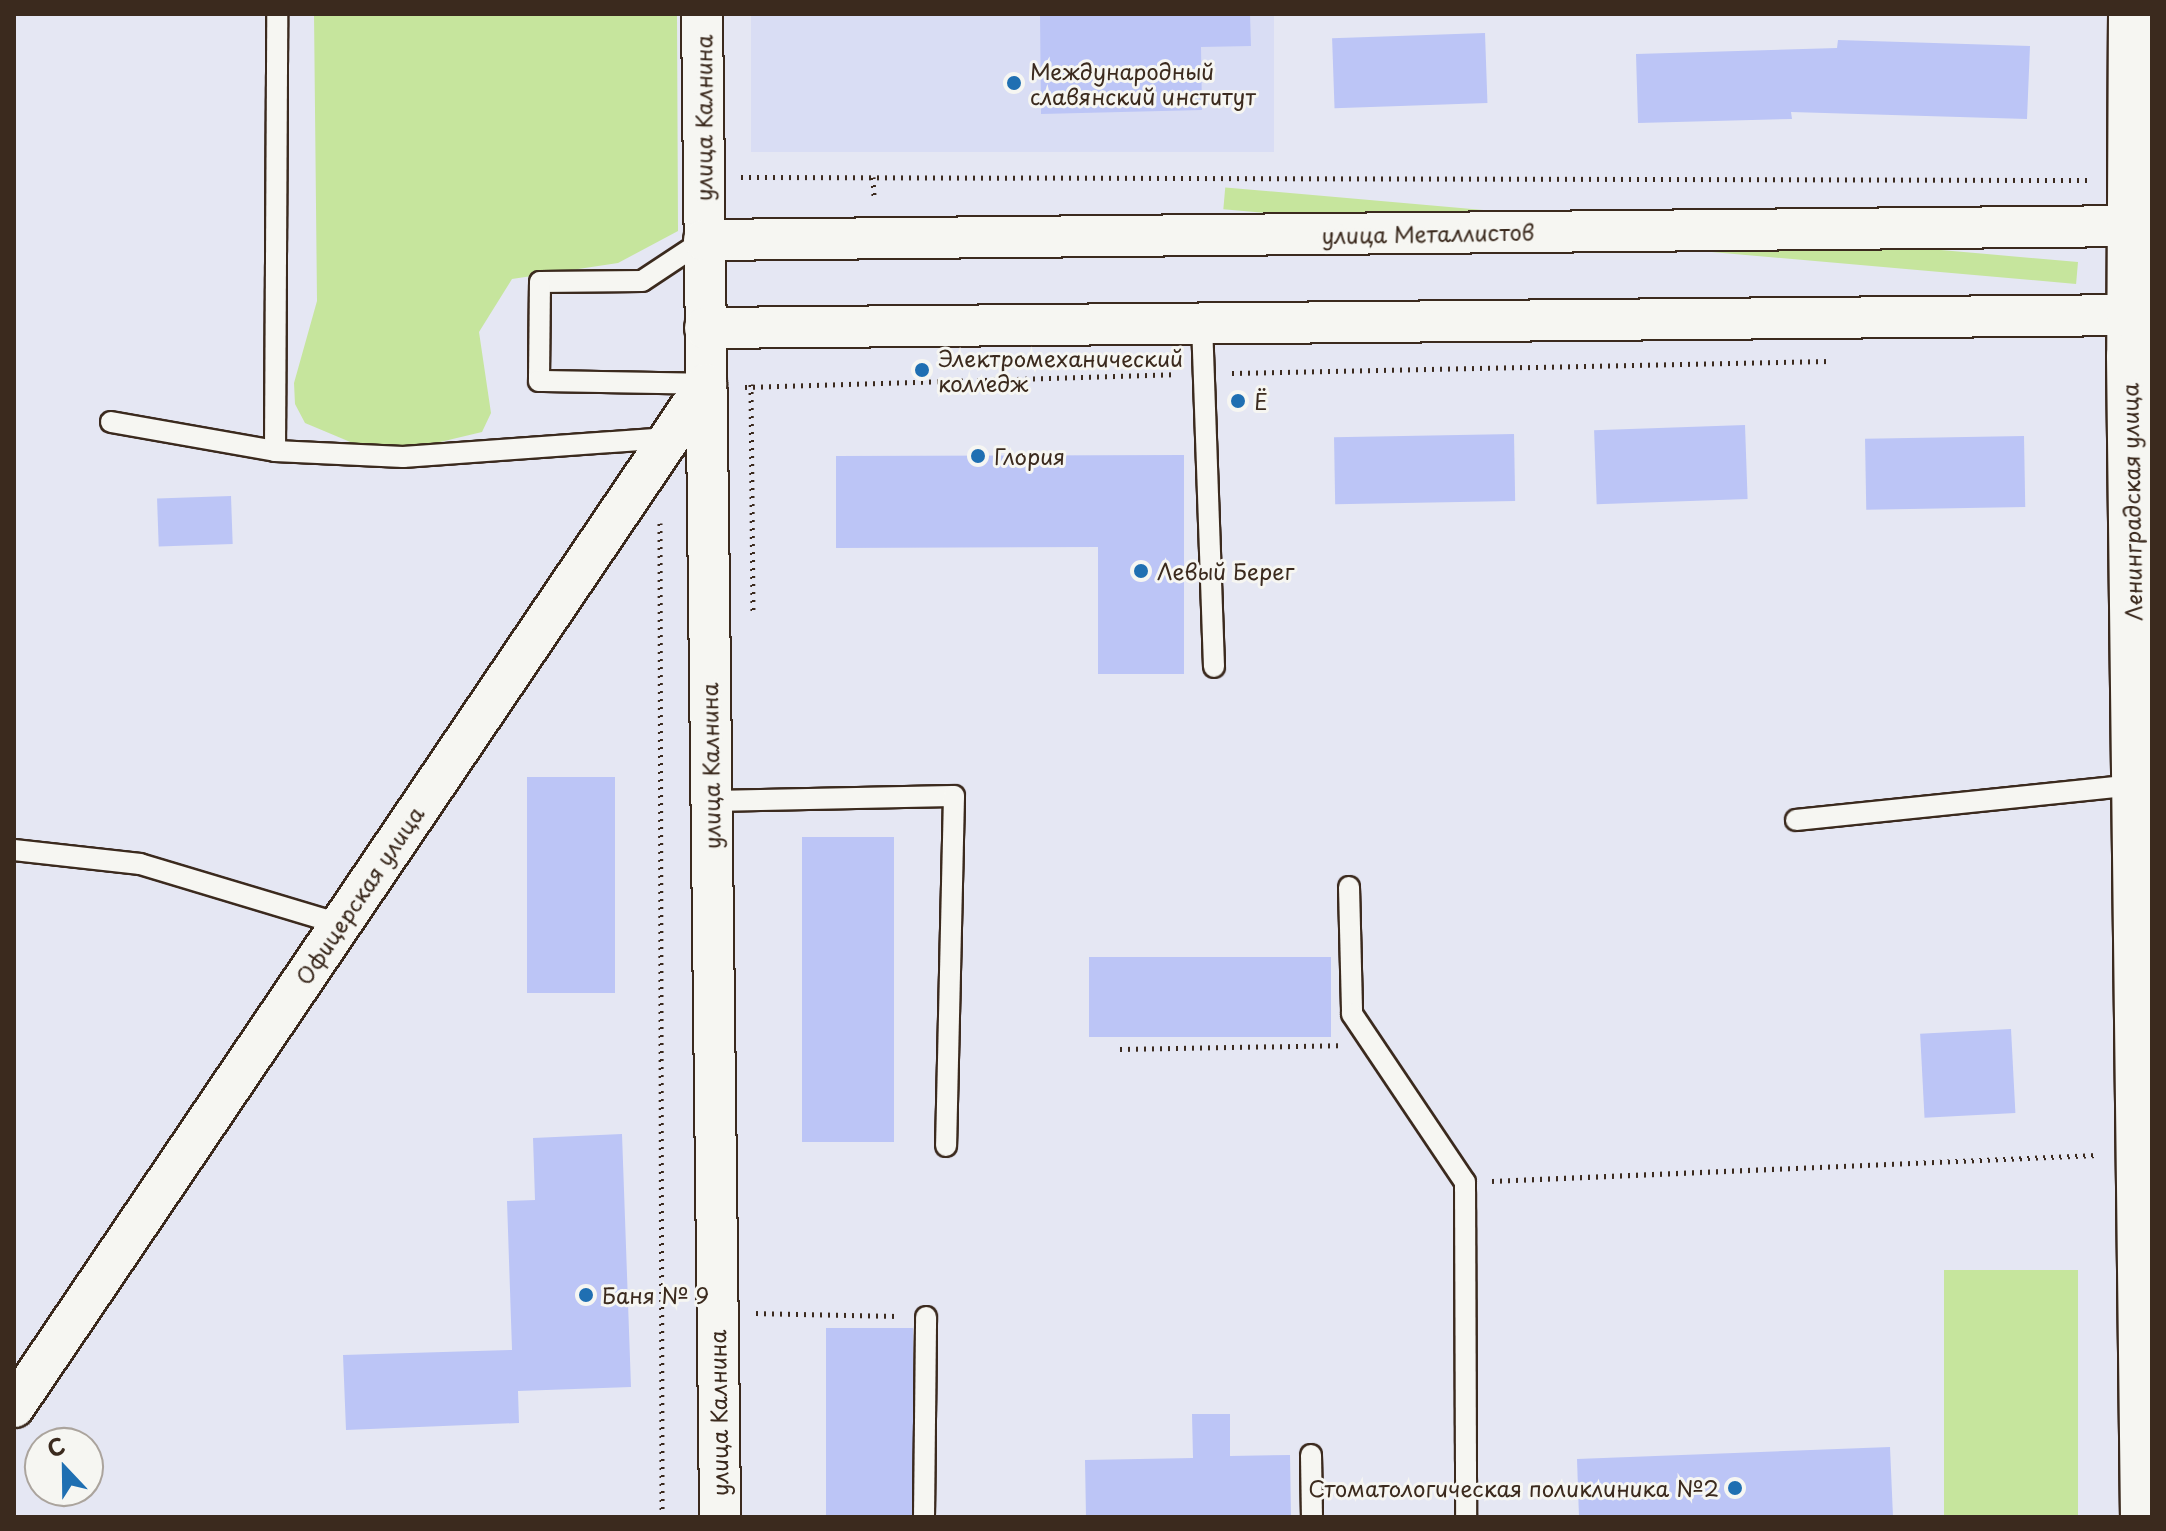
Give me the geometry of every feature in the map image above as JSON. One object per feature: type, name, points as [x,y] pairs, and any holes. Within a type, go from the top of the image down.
[{"type":"street","name":"улица Калнина","points":[[702,14],[720,1517]]},
{"type":"street","name":"Ленинградская улица","points":[[2131,14],[2142,226],[2138,1153],[2143,1517]]},
{"type":"street","name":"улица Металлистов","points":[[704,240],[2142,226]]},
{"type":"street","points":[[705,328],[2141,314]]},
{"type":"street","name":"Офицерская улица","points":[[14,1407],[706,384]]},
{"type":"lane","points":[[275,451],[277,14]]},
{"type":"lane","points":[[704,240],[642,281],[540,282],[539,381],[706,384]]},
{"type":"lane","points":[[1202,323],[1214,667]]},
{"type":"lane","points":[[111,422],[275,451],[403,457],[671,438]]},
{"type":"lane","points":[[711,801],[954,796],[946,1146]]},
{"type":"lane","points":[[1796,820],[2140,806]]},
{"type":"lane","points":[[14,850],[140,864],[340,924]]},
{"type":"lane","points":[[1349,887],[1352,1014],[1465,1182],[1466,1517]]},
{"type":"lane","points":[[924,1517],[926,1317]]},
{"type":"lane","points":[[1311,1455],[1312,1517]]},
{"type":"path","points":[[704,177],[2092,180]]},
{"type":"path","points":[[753,621],[751,383],[1837,361]]},
{"type":"path","points":[[660,515],[662,1517]]},
{"type":"path","points":[[1120,1049],[1372,1044]]},
{"type":"path","points":[[1465,1182],[2138,1153]]},
{"type":"path","points":[[755,1313],[926,1317]]},
{"type":"shaded area","name":"Международный славянский институт","points":[[751,14],[1274,14],[1274,152],[751,152]]},
{"type":"green space","points":[[314,14],[677,14],[678,231],[618,263],[512,279],[479,332],[491,413],[482,432],[415,448],[367,449],[305,423],[295,404],[294,383],[317,301]]},
{"type":"green space","points":[[1225,187],[2078,262],[2076,284],[1223,209]]},
{"type":"green space","points":[[1944,1270],[2078,1270],[2078,1517],[1944,1517]]},
{"type":"building","points":[[1040,14],[1250,14],[1251,46],[1201,47],[1202,110],[1041,114]]},
{"type":"building","points":[[1485,33],[1487,103],[1335,108],[1332,38]]},
{"type":"building","points":[[1838,40],[2030,46],[2027,119],[1791,112],[1792,119],[1638,123],[1636,54],[1837,48]]},
{"type":"building","points":[[1745,425],[1748,499],[1597,504],[1594,430]]},
{"type":"building","points":[[1514,434],[1515,501],[1335,504],[1334,437]]},
{"type":"building","points":[[2024,436],[2025,507],[1866,510],[1865,439]]},
{"type":"building","name":"Левый Берег","points":[[1184,455],[1184,674],[1098,674],[1098,547],[836,548],[836,456]]},
{"type":"building","points":[[231,496],[233,544],[159,547],[157,499]]},
{"type":"building","points":[[527,777],[615,777],[615,993],[527,993]]},
{"type":"building","points":[[802,837],[894,837],[894,1142],[802,1142]]},
{"type":"building","points":[[1089,957],[1331,957],[1331,1037],[1089,1037]]},
{"type":"building","points":[[2011,1029],[2015,1113],[1925,1118],[1920,1034]]},
{"type":"building","name":"Баня № 9","points":[[622,1134],[631,1387],[518,1391],[519,1423],[346,1430],[343,1355],[512,1350],[507,1201],[535,1200],[533,1138]]},
{"type":"building","points":[[826,1328],[913,1328],[913,1517],[826,1517]]},
{"type":"building","points":[[1192,1414],[1230,1414],[1230,1456],[1290,1455],[1291,1517],[1086,1517],[1085,1460],[1193,1458]]},
{"type":"building","name":"Стоматологическая поликлиника №2","points":[[1890,1447],[1893,1517],[1579,1517],[1577,1459]]},
{"type":"place","name":"Международный славянский институт","points":[[1014,83]]},
{"type":"place","name":"Электромеханический колледж","points":[[922,370]]},
{"type":"place","name":"Ё","points":[[1238,401]]},
{"type":"place","name":"Глория","points":[[978,456]]},
{"type":"place","name":"Левый Берег","points":[[1141,571]]},
{"type":"place","name":"Баня № 9","points":[[586,1295]]},
{"type":"place","name":"Стоматологическая поликлиника №2","points":[[1735,1488]]}]
